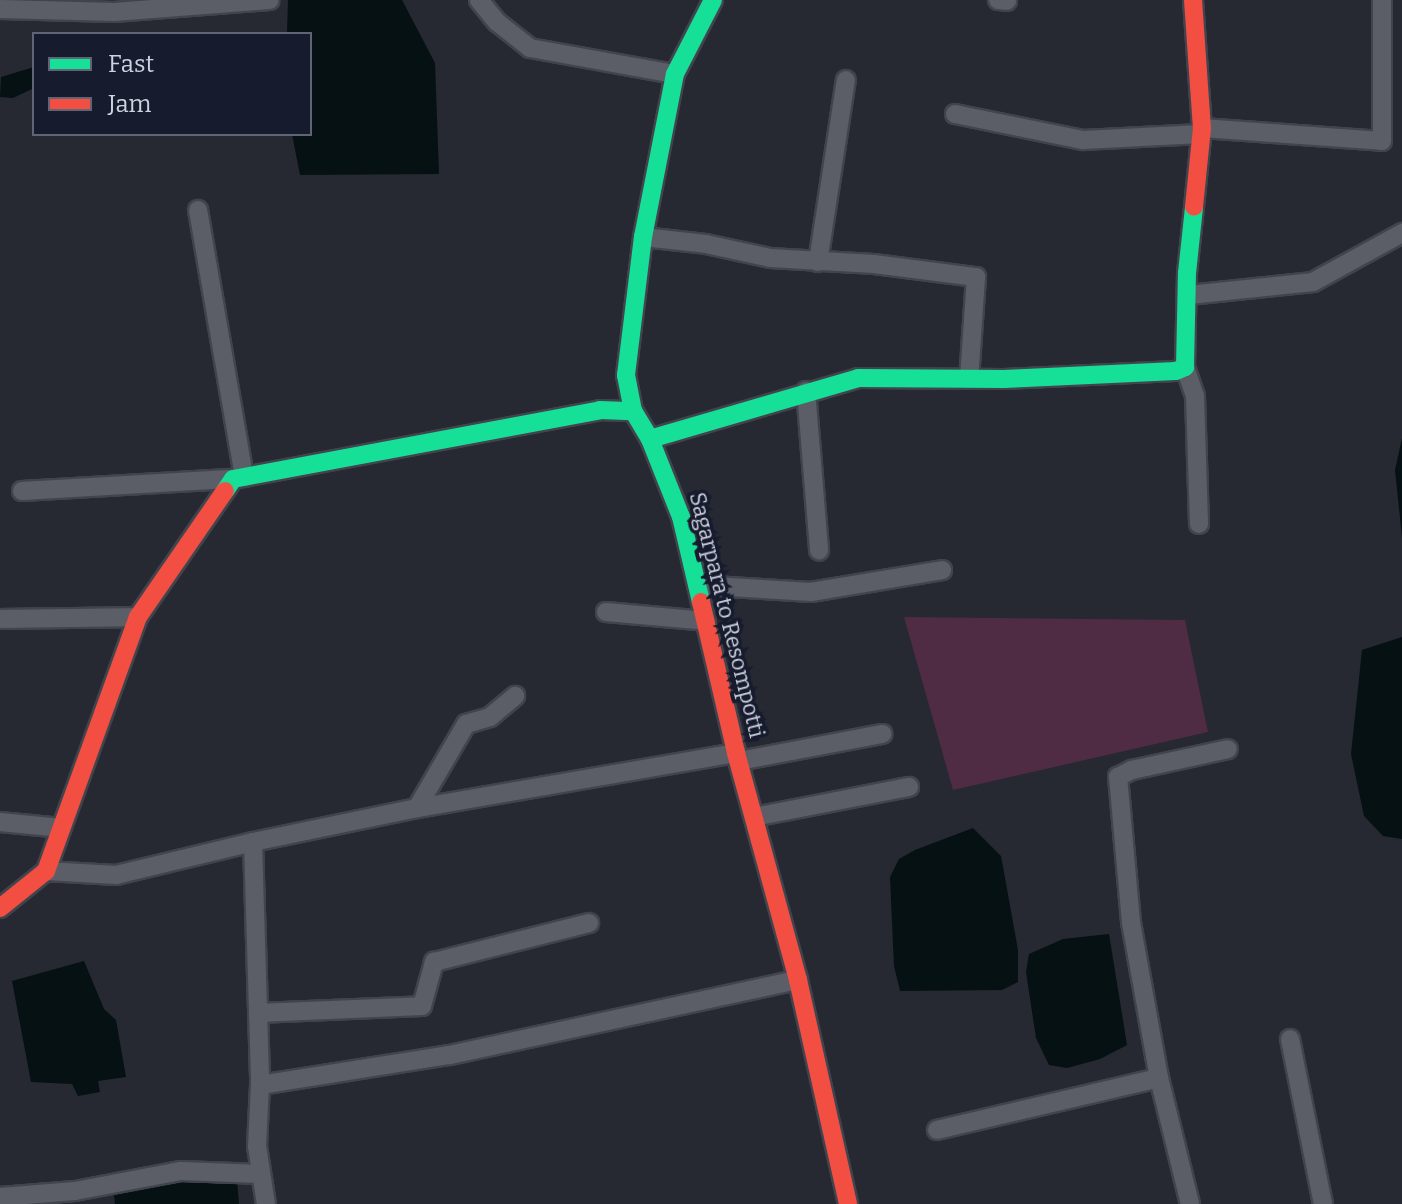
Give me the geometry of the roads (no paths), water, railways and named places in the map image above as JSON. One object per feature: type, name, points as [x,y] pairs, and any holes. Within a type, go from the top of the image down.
[{"type":"street","points":[[0,9],[114,12],[270,0]]},
{"type":"street","points":[[479,0],[497,22],[530,48],[675,74]]},
{"type":"street","name":"Sagarpara to Resompotti","points":[[713,0],[675,74],[643,237],[626,375],[633,411],[650,439],[681,517],[738,757],[798,980],[848,1204]]},
{"type":"street","points":[[1193,0],[1201,131],[1187,273],[1189,295],[1185,367],[1195,396],[1199,524]]},
{"type":"street","points":[[955,114],[1083,140],[1201,131],[1382,141],[1382,0]]},
{"type":"street","points":[[818,262],[846,80]]},
{"type":"street","points":[[1382,118],[1402,116]]},
{"type":"street","points":[[0,908],[46,871],[138,617],[239,478],[198,210]]},
{"type":"street","points":[[1189,295],[1313,282],[1402,233]]},
{"type":"street","points":[[643,237],[706,244],[770,258],[874,264],[976,277],[969,379]]},
{"type":"street","points":[[650,439],[858,378],[969,379],[1176,371],[1185,367]]},
{"type":"street","points":[[806,391],[819,550]]},
{"type":"street","points":[[22,491],[239,478],[600,410],[633,411]]},
{"type":"street","points":[[697,585],[811,592],[942,570]]},
{"type":"street","points":[[606,612],[706,621]]},
{"type":"street","points":[[0,619],[138,617]]},
{"type":"street","points":[[417,808],[466,724],[490,717],[515,696]]},
{"type":"street","points":[[46,871],[116,875],[253,842],[417,808],[882,734]]},
{"type":"street","points":[[1190,1204],[1159,1078],[1131,922],[1118,777],[1132,770],[1228,749]]},
{"type":"street","points":[[754,817],[909,787]]},
{"type":"street","points":[[0,822],[62,828]]},
{"type":"street","points":[[253,842],[260,1085],[257,1146],[266,1204]]},
{"type":"street","points":[[258,1013],[422,1006],[434,962],[589,923]]},
{"type":"street","points":[[260,1085],[450,1055],[798,980]]},
{"type":"street","points":[[1290,1039],[1323,1204]]},
{"type":"street","points":[[937,1130],[1159,1078]]},
{"type":"street","points":[[0,1197],[75,1191],[181,1171],[261,1174]]}]
